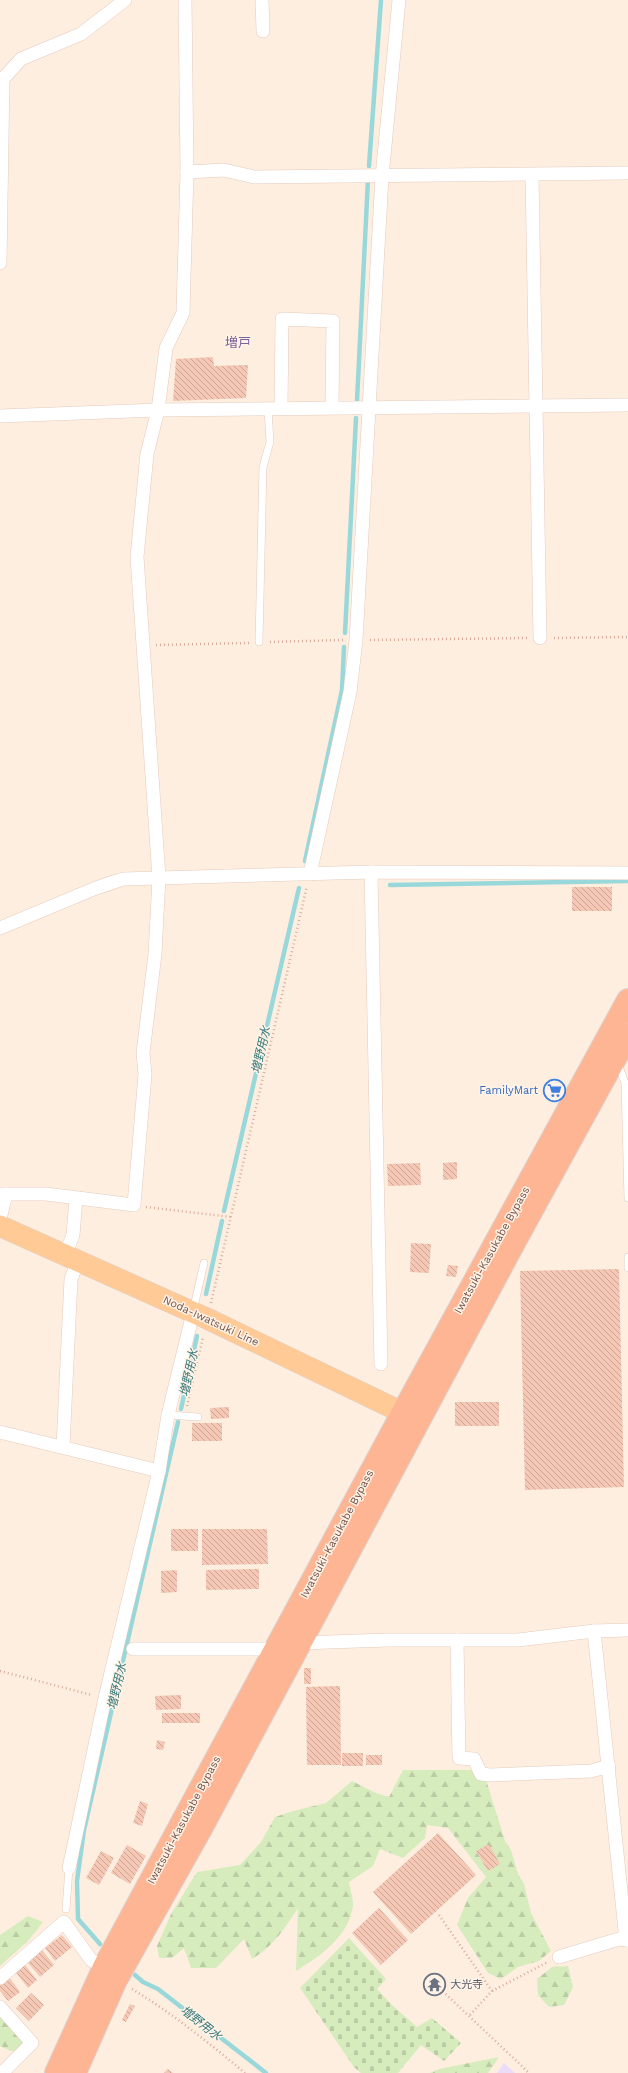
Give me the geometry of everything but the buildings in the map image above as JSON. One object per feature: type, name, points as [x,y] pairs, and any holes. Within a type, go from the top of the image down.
[{"type":"highway","name":"Iwatsuki-Kasukabe Bypass","points":[[75,2073],[110,1973],[202,1827],[301,1643],[411,1416],[628,1000]]},
{"type":"highway","name":"Iwatsuki-Kasukabe Bypass","points":[[56,2073],[110,1973],[276,1649],[411,1416],[628,1035]]},
{"type":"main road","name":"Noda-Iwatsuki Line","points":[[0,1226],[200,1316],[411,1416]]},
{"type":"street","points":[[0,263],[3,79],[21,60],[81,34],[125,0]]},
{"type":"street","points":[[0,1218],[3,1194],[46,1194],[76,1199],[134,1205],[145,1074],[143,1053],[155,954],[159,878],[137,557],[147,454],[158,410],[166,348],[183,314],[187,172],[185,0]]},
{"type":"street","points":[[262,0],[263,31]]},
{"type":"street","points":[[310,874],[350,692],[356,640],[382,177],[399,0]]},
{"type":"street","points":[[187,172],[224,170],[254,177],[382,177],[628,173]]},
{"type":"street","points":[[532,175],[540,638]]},
{"type":"street","points":[[281,408],[282,319],[334,321],[332,407]]},
{"type":"street","points":[[0,416],[158,410],[268,408],[628,405]]},
{"type":"street","points":[[0,928],[96,888],[123,879],[371,872],[628,873]]},
{"type":"street","points":[[371,872],[381,1364]]},
{"type":"street","points":[[63,1446],[71,1258],[76,1199]]},
{"type":"street","points":[[69,1868],[105,1698],[159,1471],[168,1415],[200,1316]]},
{"type":"street","points":[[0,1432],[63,1446],[159,1471]]},
{"type":"street","points":[[133,1649],[276,1649],[301,1643],[387,1640],[518,1640],[594,1630],[628,1630]]},
{"type":"street","points":[[559,1957],[619,1939],[627,1940],[594,1630]]},
{"type":"street","points":[[457,1640],[459,1758],[474,1759],[481,1774],[490,1775],[591,1771],[609,1766]]},
{"type":"street","points":[[0,1978],[65,1916],[91,1960],[110,1973]]},
{"type":"street","points":[[0,2007],[32,2043],[3,2067]]},
{"type":"lane","points":[[258,642],[263,467],[270,442],[268,408]]},
{"type":"lane","points":[[615,1058],[625,1083],[628,1198]]},
{"type":"lane","points":[[628,1257],[628,1268]]},
{"type":"lane","points":[[200,1316],[204,1262]]},
{"type":"lane","points":[[168,1415],[198,1417]]},
{"type":"lane","points":[[65,1916],[69,1868]]},
{"type":"path","points":[[356,640],[628,637]]},
{"type":"path","points":[[185,1416],[200,1316],[231,1217],[310,874]]},
{"type":"path","points":[[134,1205],[231,1217]]},
{"type":"path","points":[[0,1671],[105,1698]]},
{"type":"path","points":[[439,1915],[492,1991]]},
{"type":"path","points":[[469,2016],[492,1991],[559,1957]]},
{"type":"path","points":[[110,1973],[157,2004],[245,2073]]},
{"type":"path","points":[[434,1983],[529,2073]]},
{"type":"shaded area","points":[[504,2063],[515,2073],[497,2073]]},
{"type":"green space","points":[[403,1770],[471,1770],[486,1780],[505,1841],[511,1850],[518,1874],[524,1884],[531,1913],[551,1951],[539,1961],[518,1967],[501,1979],[488,1973],[457,1925],[468,1898],[486,1877],[448,1828],[427,1825],[425,1838],[403,1858],[380,1849],[373,1866],[349,1882],[353,1904],[351,1915],[346,1926],[340,1935],[324,1952],[296,1971],[298,1908],[272,1943],[252,1959],[244,1939],[216,1968],[191,1968],[184,1948],[172,1958],[159,1958],[157,1946],[171,1914],[197,1872],[240,1865],[261,1842],[275,1817],[326,1803],[352,1781],[376,1793],[389,1797]]},
{"type":"green space","points":[[28,1916],[43,1922],[28,1941],[0,1966],[0,1935]]},
{"type":"green space","points":[[349,1938],[386,1979],[377,1989],[392,2005],[417,2027],[432,2018],[461,2043],[444,2061],[421,2045],[398,2073],[361,2073],[354,2067],[300,1988]]},
{"type":"green space","points":[[568,1966],[573,1987],[564,2005],[549,2007],[538,1995],[537,1979],[552,1967]]},
{"type":"green space","points":[[0,2014],[25,2043],[18,2051],[11,2051],[0,2046]]},
{"type":"green space","points":[[499,2057],[488,2073],[430,2073],[439,2069]]},
{"type":"waterway","points":[[369,166],[381,0]]},
{"type":"waterway","points":[[357,401],[368,179]]},
{"type":"waterway","points":[[345,633],[356,418]]},
{"type":"waterway","points":[[305,861],[342,690],[344,647]]},
{"type":"waterway","points":[[390,885],[628,881]]},
{"type":"waterway","name":"増野用水","points":[[224,1211],[299,888]]},
{"type":"waterway","name":"増野用水","points":[[206,1294],[222,1221]]},
{"type":"waterway","name":"増野用水","points":[[181,1409],[197,1336]]},
{"type":"waterway","name":"増野用水","points":[[100,1944],[78,1919],[77,1881],[84,1830],[178,1422]]},
{"type":"waterway","name":"増野用水","points":[[135,1975],[143,1982],[158,1989],[266,2073]]},
{"type":"place","name":"FamilyMart","points":[[554,1090]]},
{"type":"place","name":"大光寺","points":[[434,1984]]},
{"type":"district","name":"増戸","points":[[238,342]]}]
